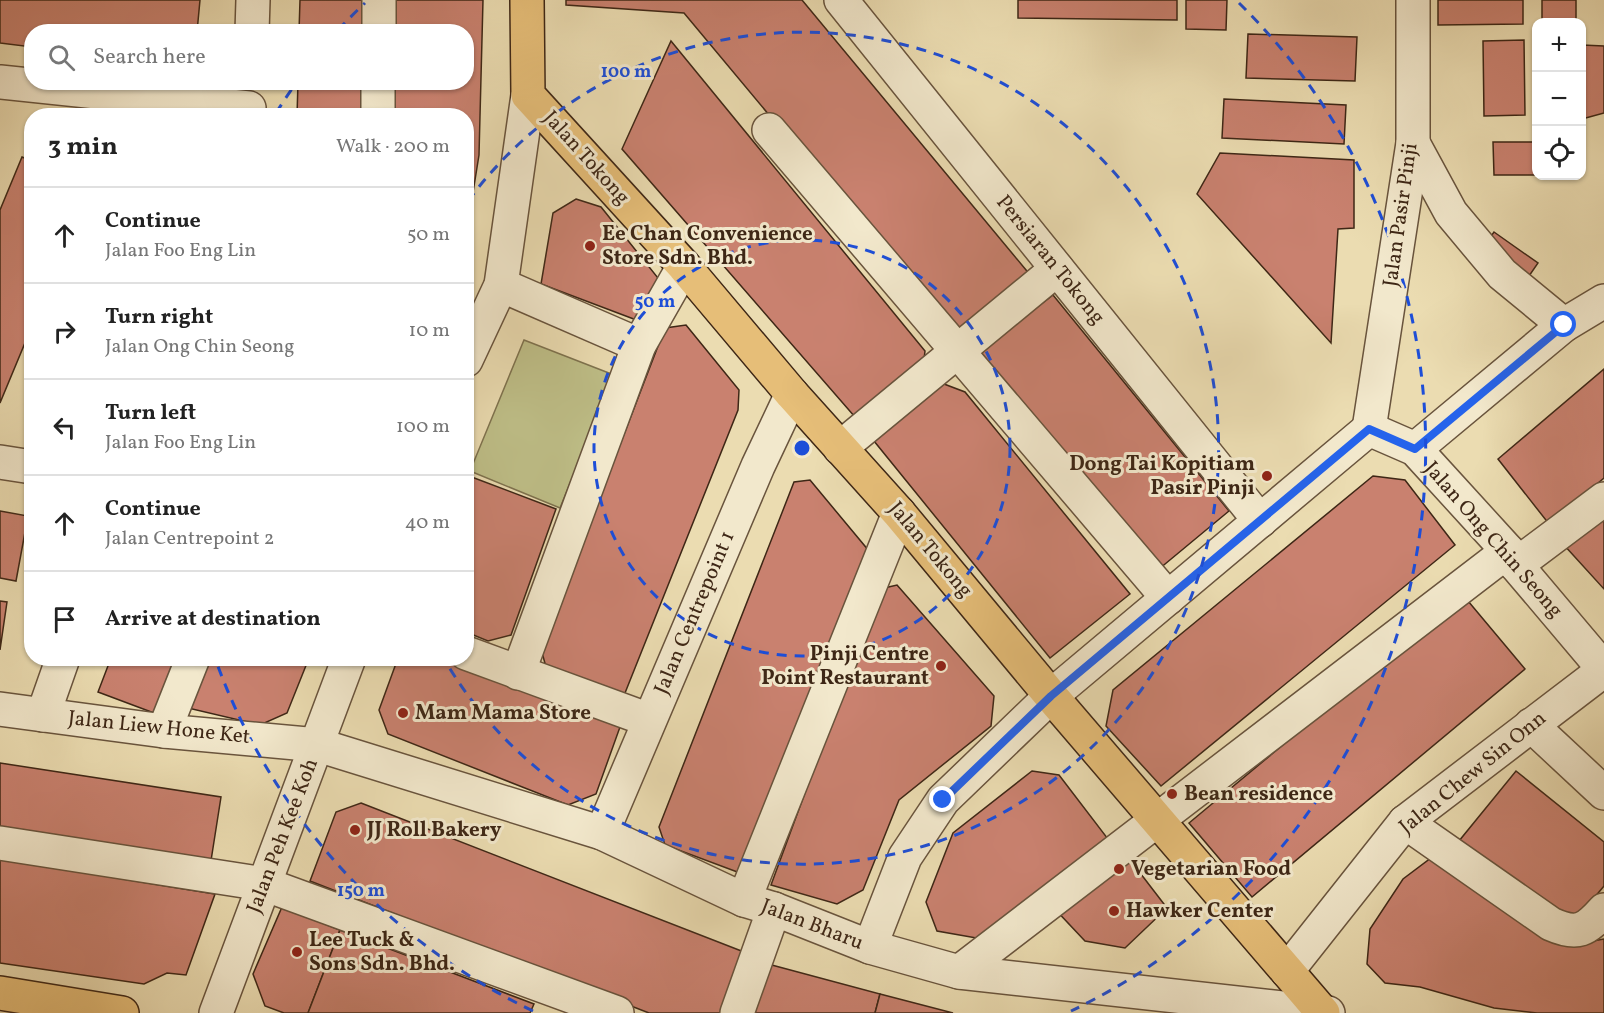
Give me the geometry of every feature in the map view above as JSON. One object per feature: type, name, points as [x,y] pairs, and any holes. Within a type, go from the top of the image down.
[{"type":"main road","points":[[527,0],[528,94]]},
{"type":"main road","name":"Jalan Tokong","points":[[528,94],[684,266],[792,394],[899,513],[1051,696],[1324,1013]]},
{"type":"main road","points":[[0,993],[122,1013]]},
{"type":"street","points":[[252,24],[253,0]]},
{"type":"street","points":[[379,24],[380,0]]},
{"type":"street","name":"Persiaran Tokong","points":[[841,0],[1260,521]]},
{"type":"street","name":"Jalan Pasir Pinji","points":[[1369,429],[1413,143],[1413,0]]},
{"type":"street","points":[[0,82],[24,84]]},
{"type":"street","points":[[100,90],[249,102]]},
{"type":"street","points":[[378,90],[378,108]]},
{"type":"street","points":[[474,343],[501,285],[528,94]]},
{"type":"street","points":[[769,130],[1168,598]]},
{"type":"street","points":[[1413,143],[1451,213],[1502,274],[1564,325]]},
{"type":"street","points":[[518,673],[639,345],[684,266]]},
{"type":"street","points":[[840,448],[1057,269]]},
{"type":"street","points":[[501,285],[639,345]]},
{"type":"street","points":[[1415,449],[1564,325],[1604,301]]},
{"type":"street","name":"Jalan Centrepoint 1","points":[[602,833],[758,466],[792,394]]},
{"type":"street","points":[[870,948],[905,857],[943,800],[1051,696],[1369,429]]},
{"type":"street","name":"Jalan Ong Chin Seong","points":[[1369,429],[1415,449],[1512,558],[1604,670]]},
{"type":"street","points":[[0,462],[24,466]]},
{"type":"street","points":[[959,972],[1157,818],[1512,558],[1604,499]]},
{"type":"street","points":[[737,1013],[759,904],[899,513]]},
{"type":"street","points":[[474,656],[649,720]]},
{"type":"street","points":[[43,715],[60,666]]},
{"type":"street","points":[[164,731],[190,666]]},
{"type":"street","name":"Jalan Peh Kee Koh","points":[[216,1013],[346,666]]},
{"type":"street","name":"Jalan Chew Sin Onn","points":[[1287,971],[1405,822],[1604,670]]},
{"type":"street","name":"Jalan Liew Hone Ket","points":[[0,709],[164,731],[318,745]]},
{"type":"street","points":[[1530,725],[1604,793]]},
{"type":"street","name":"Jalan Bharu","points":[[318,745],[602,833],[759,904],[870,948],[959,972],[1107,1001],[1324,1013]]},
{"type":"street","points":[[1405,822],[1551,924],[1563,930],[1589,926],[1604,910]]},
{"type":"street","points":[[0,843],[264,885],[617,1013]]},
{"type":"green space","points":[[524,340],[614,375],[560,508],[474,473],[474,461]]},
{"type":"building","points":[[0,0],[200,0],[198,24],[24,24],[24,46],[0,43]]},
{"type":"building","points":[[300,0],[369,0],[368,24],[299,24]]},
{"type":"building","points":[[393,0],[483,0],[479,155],[474,186],[474,108],[389,108],[390,90],[474,90],[474,24],[392,24]]},
{"type":"building","points":[[566,0],[802,0],[1031,276],[962,333],[945,326],[684,13],[566,5]]},
{"type":"building","points":[[1018,0],[1177,0],[1177,20],[1018,18]]},
{"type":"building","points":[[1186,0],[1227,0],[1226,30],[1186,29]]},
{"type":"building","points":[[1438,0],[1523,0],[1523,24],[1438,25]]},
{"type":"building","points":[[1542,0],[1576,0],[1576,18],[1542,18]]},
{"type":"building","points":[[1248,34],[1357,37],[1355,81],[1246,78]]},
{"type":"building","points":[[1524,40],[1525,115],[1484,116],[1483,41]]},
{"type":"building","points":[[671,41],[925,351],[923,368],[855,417],[622,149]]},
{"type":"building","points":[[1586,45],[1604,46],[1604,113],[1586,118]]},
{"type":"building","points":[[298,90],[367,90],[367,108],[297,108]]},
{"type":"building","points":[[1224,99],[1346,105],[1344,144],[1222,138]]},
{"type":"building","points":[[1493,142],[1532,142],[1532,175],[1494,175]]},
{"type":"building","points":[[1220,153],[1354,160],[1354,228],[1338,229],[1331,343],[1197,194]]},
{"type":"building","points":[[22,157],[24,158],[24,345],[0,403],[0,210]]},
{"type":"building","name":"Ee Chan Convenience Store Sdn. Bhd.","points":[[576,199],[601,207],[658,278],[639,321],[541,284],[553,213]]},
{"type":"building","points":[[1494,232],[1538,263],[1527,279],[1483,247]]},
{"type":"building","points":[[1053,295],[1229,511],[1153,574],[980,368],[982,349]]},
{"type":"building","points":[[686,325],[739,390],[738,410],[623,698],[546,667],[541,649],[665,328]]},
{"type":"building","points":[[1604,369],[1604,478],[1549,524],[1498,459]]},
{"type":"building","points":[[944,384],[965,392],[1130,594],[1050,658],[874,441]]},
{"type":"building","points":[[1373,476],[1405,480],[1455,545],[1161,786],[1106,726],[1113,690]]},
{"type":"building","points":[[474,478],[556,509],[511,635],[488,641],[474,635]]},
{"type":"building","points":[[810,480],[869,551],[740,873],[665,845],[659,827],[794,482]]},
{"type":"building","points":[[1604,510],[1604,589],[1564,545]]},
{"type":"building","points":[[0,511],[24,515],[24,538],[16,581],[0,578]]},
{"type":"building","points":[[897,585],[994,696],[991,726],[899,800],[863,890],[837,904],[771,885],[880,589]]},
{"type":"building","points":[[1463,595],[1525,669],[1252,897],[1189,823]]},
{"type":"building","points":[[0,601],[7,602],[0,650]]},
{"type":"building","points":[[108,666],[181,666],[162,716],[98,692]]},
{"type":"building","points":[[205,666],[306,666],[287,713],[260,725],[188,708]]},
{"type":"building","points":[[395,666],[463,666],[620,727],[596,794],[568,805],[388,734],[379,710]]},
{"type":"building","points":[[0,763],[221,797],[210,867],[0,834]]},
{"type":"building","points":[[1032,771],[1059,775],[1108,839],[982,939],[937,931],[926,902],[953,833]]},
{"type":"building","points":[[1516,771],[1604,842],[1604,886],[1568,929],[1459,841]]},
{"type":"building","points":[[361,803],[744,952],[723,1013],[649,1013],[310,881],[336,812]]},
{"type":"building","points":[[1124,852],[1167,908],[1125,948],[1085,941],[1053,907]]},
{"type":"building","points":[[1431,858],[1566,946],[1604,939],[1604,1013],[1537,1013],[1494,1008],[1420,987],[1385,983],[1367,964],[1370,929],[1403,879]]},
{"type":"building","points":[[0,859],[215,894],[186,975],[167,973],[144,984],[0,963]]},
{"type":"building","name":"Lee Tuck & Sons Sdn. Bhd.","points":[[282,907],[340,930],[308,1013],[284,1013],[265,1006],[253,974]]},
{"type":"building","points":[[340,930],[534,1004],[530,1013],[308,1013]]},
{"type":"building","points":[[768,964],[880,994],[875,1013],[755,1013]]},
{"type":"building","points":[[880,994],[953,1013],[875,1013]]},
{"type":"place","name":"Ee Chan Convenience Store Sdn. Bhd.","points":[[590,246]]},
{"type":"place","name":"Dong Tai Kopitiam Pasir Pinji","points":[[1267,476]]},
{"type":"place","name":"Pinji Centre Point Restaurant","points":[[941,666]]},
{"type":"place","name":"Mam Mama Store","points":[[403,713]]},
{"type":"place","name":"Bean residence","points":[[1172,794]]},
{"type":"place","name":"JJ Roll Bakery","points":[[355,830]]},
{"type":"place","name":"Vegetarian Food","points":[[1119,869]]},
{"type":"place","name":"Hawker Center","points":[[1114,911]]},
{"type":"place","name":"Lee Tuck & Sons Sdn. Bhd.","points":[[297,952]]},
{"type":"route","points":[[943,800],[1051,696],[1369,429],[1415,449],[1564,325]]}]
